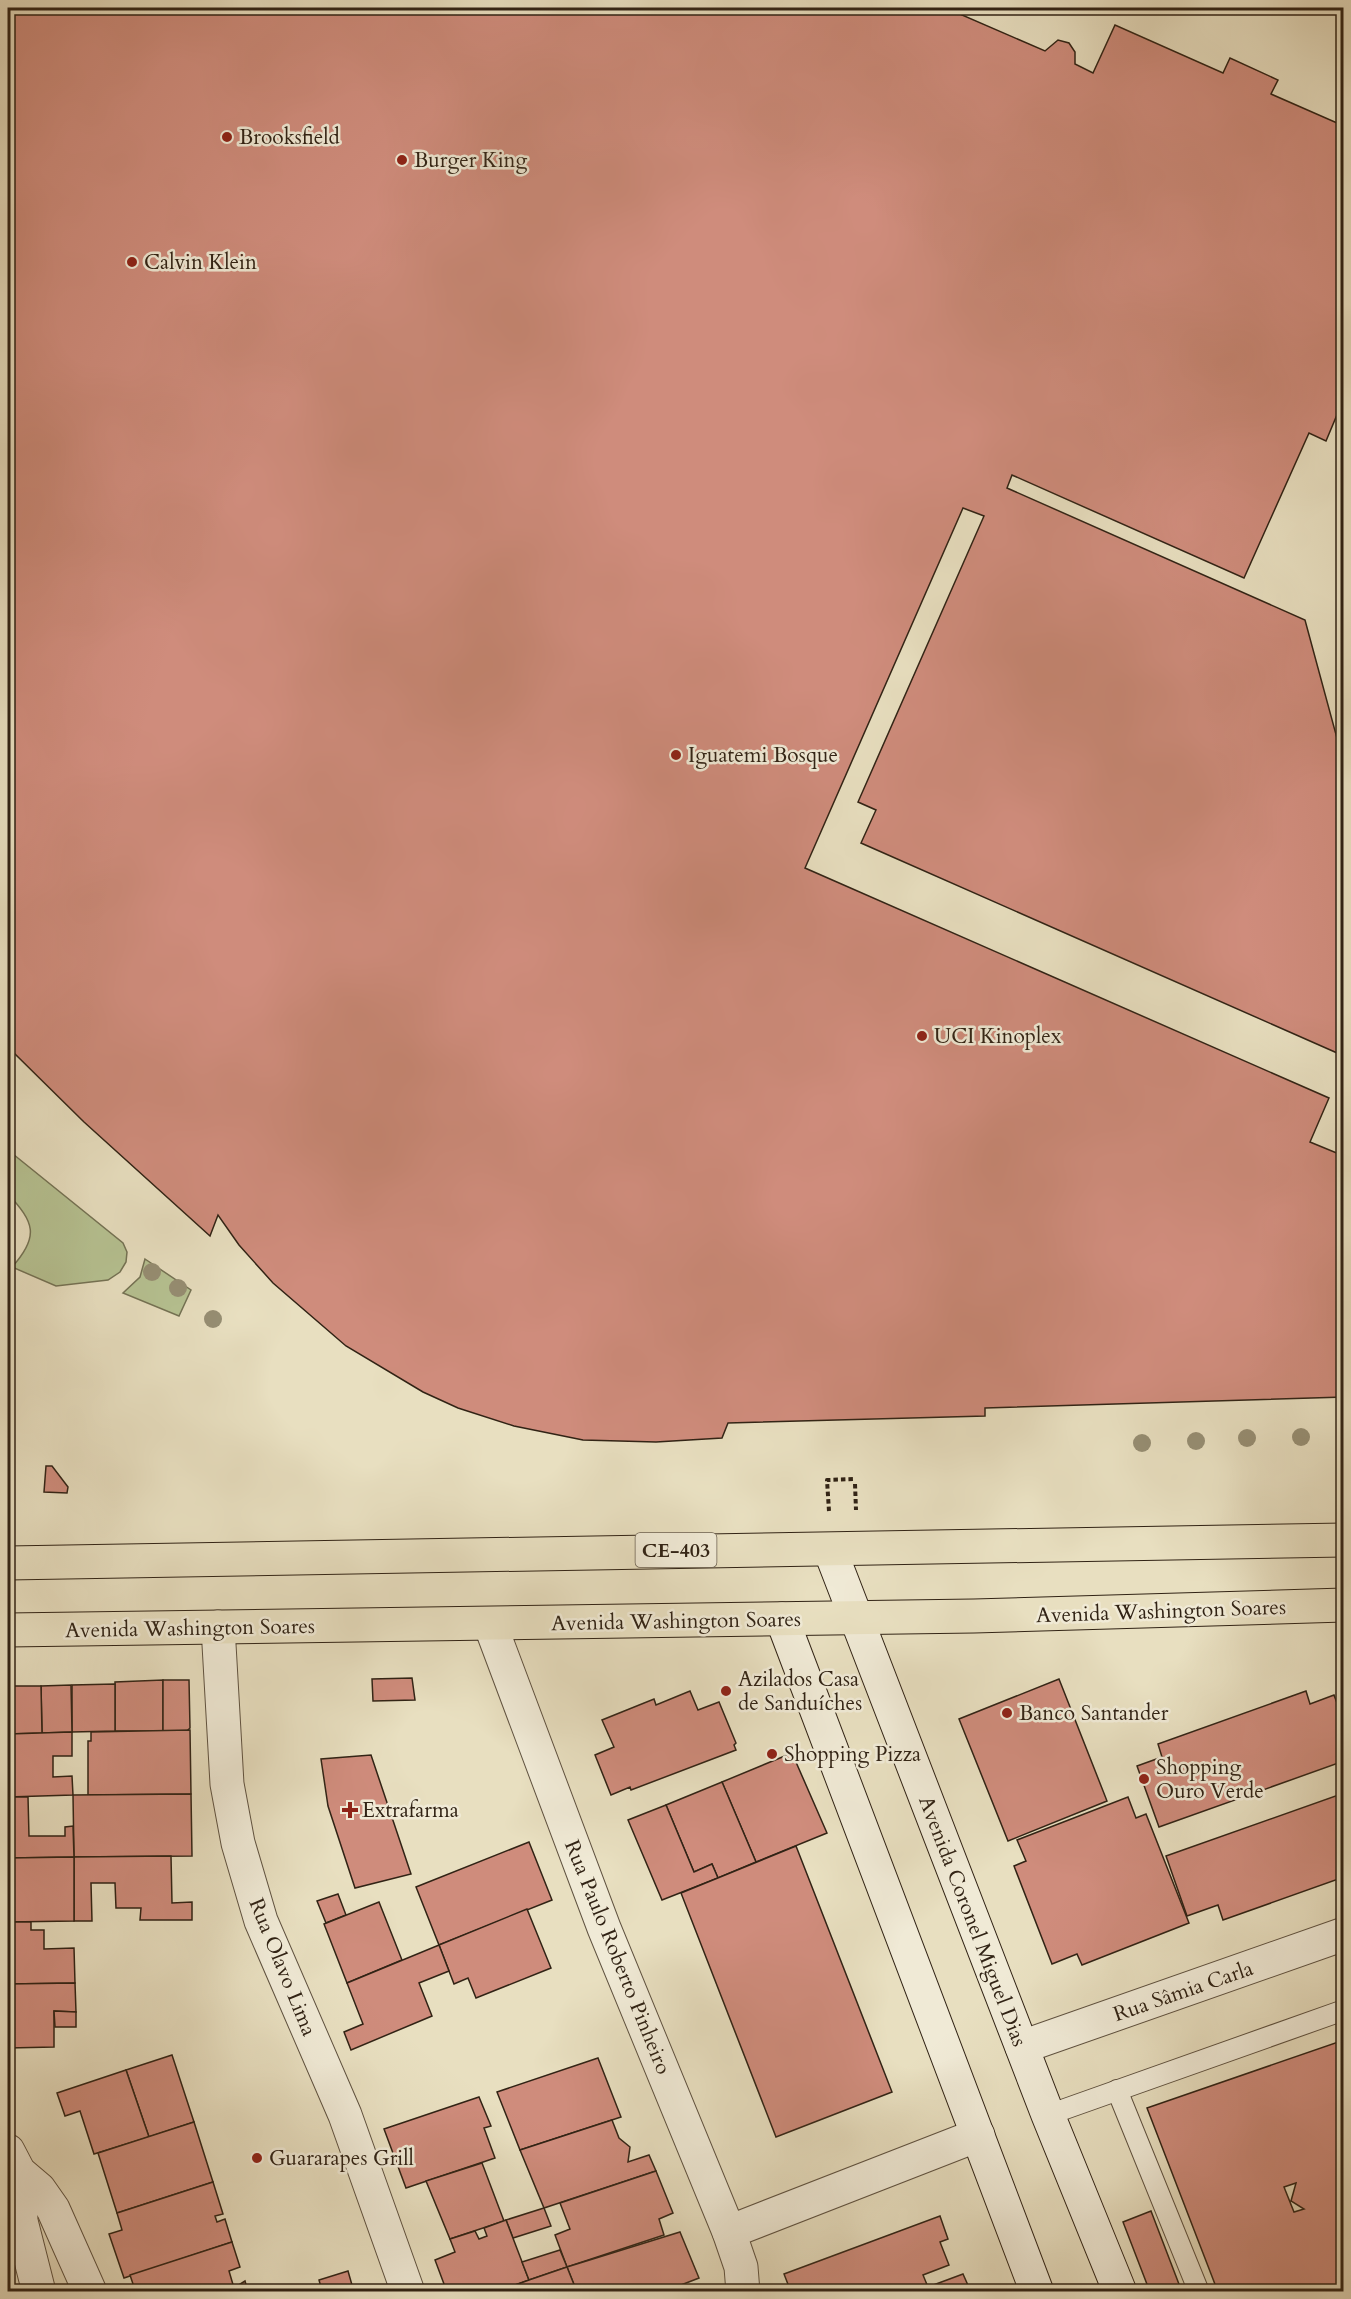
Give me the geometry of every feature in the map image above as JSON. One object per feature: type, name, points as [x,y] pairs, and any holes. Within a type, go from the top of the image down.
[{"type":"main road","name":"CE-403","points":[[8,1563],[1344,1540]]},
{"type":"main road","name":"Avenida Washington Soares","points":[[8,1630],[855,1618],[1344,1605]]},
{"type":"street","name":"Avenida Coronel Miguel Dias","points":[[830,1550],[1048,2115],[1120,2292]]},
{"type":"street","points":[[782,1619],[1037,2292]]},
{"type":"street","name":"Rua Paulo Roberto Pinheiro","points":[[490,1624],[604,1928],[729,2232],[741,2267],[743,2292]]},
{"type":"street","name":"Rua Olavo Lima","points":[[218,1628],[227,1784],[238,1843],[261,1921],[345,2115],[408,2292]]},
{"type":"street","name":"Rua Sâmia Carla","points":[[1022,2047],[1344,1934]]},
{"type":"street","points":[[729,2232],[978,2135]]},
{"type":"street","points":[[13,2162],[21,2221],[39,2292]]},
{"type":"street","points":[[13,2162],[39,2189],[53,2209],[90,2292]]},
{"type":"lane","points":[[1048,2115],[1344,2010]]},
{"type":"lane","points":[[1117,2090],[1198,2292]]},
{"type":"path","points":[[829,1516],[827,1480],[855,1482],[856,1516]]},
{"type":"green space","points":[[8,1150],[123,1243],[127,1252],[126,1262],[120,1272],[108,1280],[56,1286],[12,1267],[27,1246],[30,1229],[24,1213],[8,1194]]},
{"type":"green space","points":[[145,1259],[191,1290],[179,1316],[123,1293],[140,1277]]},
{"type":"building","name":"Iguatemi Bosque","points":[[8,8],[946,8],[1045,51],[1058,40],[1069,43],[1075,52],[1075,64],[1093,73],[1115,25],[1223,73],[1230,58],[1278,80],[1271,94],[1344,126],[1344,356],[1338,368],[1344,371],[1344,398],[1326,441],[1309,433],[1244,578],[1012,475],[1007,488],[1305,620],[1344,764],[1344,1056],[861,843],[876,810],[858,802],[984,516],[963,508],[805,868],[1329,1098],[1310,1142],[1344,1156],[1344,1397],[985,1408],[985,1416],[728,1423],[722,1438],[656,1442],[583,1440],[514,1426],[458,1408],[423,1392],[346,1346],[273,1283],[239,1245],[218,1215],[210,1236],[84,1122],[13,1052],[8,1045]]},
{"type":"building","points":[[46,1466],[52,1466],[68,1487],[67,1493],[44,1492]]},
{"type":"building","points":[[412,1678],[415,1700],[373,1701],[372,1679]]},
{"type":"building","points":[[1059,1679],[1107,1801],[1008,1841],[959,1719]]},
{"type":"building","points":[[163,1680],[163,1731],[115,1731],[115,1682]]},
{"type":"building","points":[[163,1680],[189,1680],[190,1728],[187,1731],[163,1731]]},
{"type":"building","points":[[115,1684],[115,1731],[72,1732],[72,1685]]},
{"type":"building","points":[[71,1685],[72,1732],[42,1733],[41,1686]]},
{"type":"building","points":[[8,1686],[41,1686],[42,1733],[8,1734]]},
{"type":"building","points":[[690,1691],[698,1710],[719,1702],[736,1743],[734,1745],[736,1750],[631,1790],[630,1787],[611,1795],[595,1755],[614,1747],[602,1720],[654,1699],[656,1705]]},
{"type":"building","points":[[1306,1691],[1310,1704],[1334,1695],[1344,1722],[1344,1761],[1159,1827],[1137,1766],[1162,1757],[1158,1744]]},
{"type":"building","points":[[190,1730],[191,1794],[88,1795],[88,1741],[91,1741],[91,1732]]},
{"type":"building","points":[[72,1732],[72,1756],[53,1756],[53,1777],[72,1776],[73,1795],[8,1797],[8,1734]]},
{"type":"building","points":[[792,1753],[827,1833],[756,1862],[722,1782]]},
{"type":"building","points":[[371,1755],[411,1874],[355,1888],[328,1806],[321,1759]]},
{"type":"building","points":[[722,1782],[756,1862],[718,1878],[712,1864],[694,1872],[666,1805]]},
{"type":"building","points":[[1344,1793],[1344,1877],[1223,1920],[1218,1905],[1187,1916],[1166,1856]]},
{"type":"building","points":[[191,1794],[192,1856],[74,1857],[73,1795]]},
{"type":"building","points":[[8,1797],[28,1797],[29,1836],[65,1836],[65,1827],[73,1826],[74,1857],[8,1858]]},
{"type":"building","points":[[1128,1797],[1136,1818],[1146,1814],[1189,1923],[1082,1965],[1077,1954],[1052,1964],[1014,1866],[1026,1861],[1017,1840]]},
{"type":"building","points":[[666,1805],[694,1872],[712,1864],[718,1878],[662,1900],[628,1820]]},
{"type":"building","points":[[529,1842],[552,1900],[439,1945],[416,1887]]},
{"type":"building","points":[[796,1846],[892,2092],[776,2137],[681,1893]]},
{"type":"building","points":[[171,1856],[172,1903],[192,1902],[192,1920],[140,1920],[141,1908],[116,1908],[115,1883],[91,1883],[92,1921],[74,1921],[74,1857]]},
{"type":"building","points":[[74,1857],[74,1921],[8,1922],[8,1858]]},
{"type":"building","points":[[338,1894],[346,1915],[326,1923],[317,1901]]},
{"type":"building","points":[[379,1902],[402,1960],[347,1983],[324,1924]]},
{"type":"building","points":[[527,1909],[551,1968],[476,1998],[468,1978],[454,1984],[439,1945]]},
{"type":"building","points":[[8,1922],[31,1922],[31,1930],[44,1930],[44,1949],[74,1948],[75,1983],[8,1984]]},
{"type":"building","points":[[439,1945],[449,1971],[419,1983],[432,2016],[351,2050],[344,2032],[363,2024],[347,1983]]},
{"type":"building","points":[[75,1983],[76,2012],[54,2011],[54,2047],[8,2048],[8,1984]]},
{"type":"building","points":[[54,2011],[76,2012],[76,2027],[55,2027]]},
{"type":"building","points":[[1344,2040],[1344,2292],[1218,2292],[1147,2108]],"holes":[[[1296,2183],[1291,2201],[1304,2209],[1294,2212],[1284,2187]]]},
{"type":"building","points":[[172,2055],[194,2122],[149,2137],[126,2070]]},
{"type":"building","points":[[598,2058],[621,2117],[520,2150],[497,2092]]},
{"type":"building","points":[[126,2070],[149,2137],[94,2154],[80,2111],[65,2116],[57,2093]]},
{"type":"building","points":[[479,2097],[491,2126],[484,2128],[495,2158],[406,2188],[384,2129]]},
{"type":"building","points":[[612,2120],[619,2138],[630,2147],[628,2162],[649,2155],[656,2171],[544,2208],[520,2150]]},
{"type":"building","points":[[194,2122],[213,2182],[117,2213],[98,2153]]},
{"type":"building","points":[[482,2163],[504,2221],[450,2239],[426,2181]]},
{"type":"building","points":[[656,2171],[673,2213],[659,2219],[664,2235],[567,2267],[555,2235],[570,2229],[560,2203]]},
{"type":"building","points":[[213,2182],[223,2214],[215,2216],[217,2222],[225,2219],[232,2242],[124,2278],[109,2234],[122,2230],[117,2213]]},
{"type":"building","points":[[544,2208],[551,2226],[513,2238],[506,2220]]},
{"type":"building","points":[[1151,2211],[1182,2292],[1150,2292],[1123,2222]]},
{"type":"building","points":[[940,2216],[948,2239],[940,2242],[949,2265],[923,2275],[928,2287],[916,2292],[791,2292],[784,2274]]},
{"type":"building","points":[[506,2220],[529,2280],[496,2292],[447,2292],[435,2260],[455,2252],[450,2239],[475,2231],[479,2239],[487,2236],[484,2228]]},
{"type":"building","points":[[680,2232],[699,2278],[681,2285],[683,2292],[577,2292],[567,2267]]},
{"type":"building","points":[[232,2242],[240,2267],[229,2271],[234,2288],[245,2281],[248,2292],[132,2292],[135,2290],[130,2275]]},
{"type":"building","points":[[560,2250],[567,2267],[529,2280],[522,2262]]},
{"type":"building","points":[[567,2267],[577,2292],[496,2292],[529,2280]]},
{"type":"building","points":[[348,2271],[354,2292],[320,2292],[322,2291],[319,2280]]},
{"type":"building","points":[[963,2274],[971,2292],[916,2292],[928,2287]]},
{"type":"place","name":"Brooksfield","points":[[227,137]]},
{"type":"place","name":"Burger King","points":[[402,160]]},
{"type":"place","name":"Calvin Klein","points":[[132,262]]},
{"type":"place","name":"Iguatemi Bosque","points":[[676,755]]},
{"type":"place","name":"UCI Kinoplex","points":[[922,1036]]},
{"type":"place","name":"Azilados Casa de Sanduíches","points":[[726,1691]]},
{"type":"place","name":"Banco Santander","points":[[1007,1713]]},
{"type":"place","name":"Shopping Pizza","points":[[772,1754]]},
{"type":"place","name":"Shopping Ouro Verde","points":[[1144,1779]]},
{"type":"place","name":"Extrafarma","points":[[350,1810]]},
{"type":"place","name":"Guararapes Grill","points":[[257,2158]]}]
